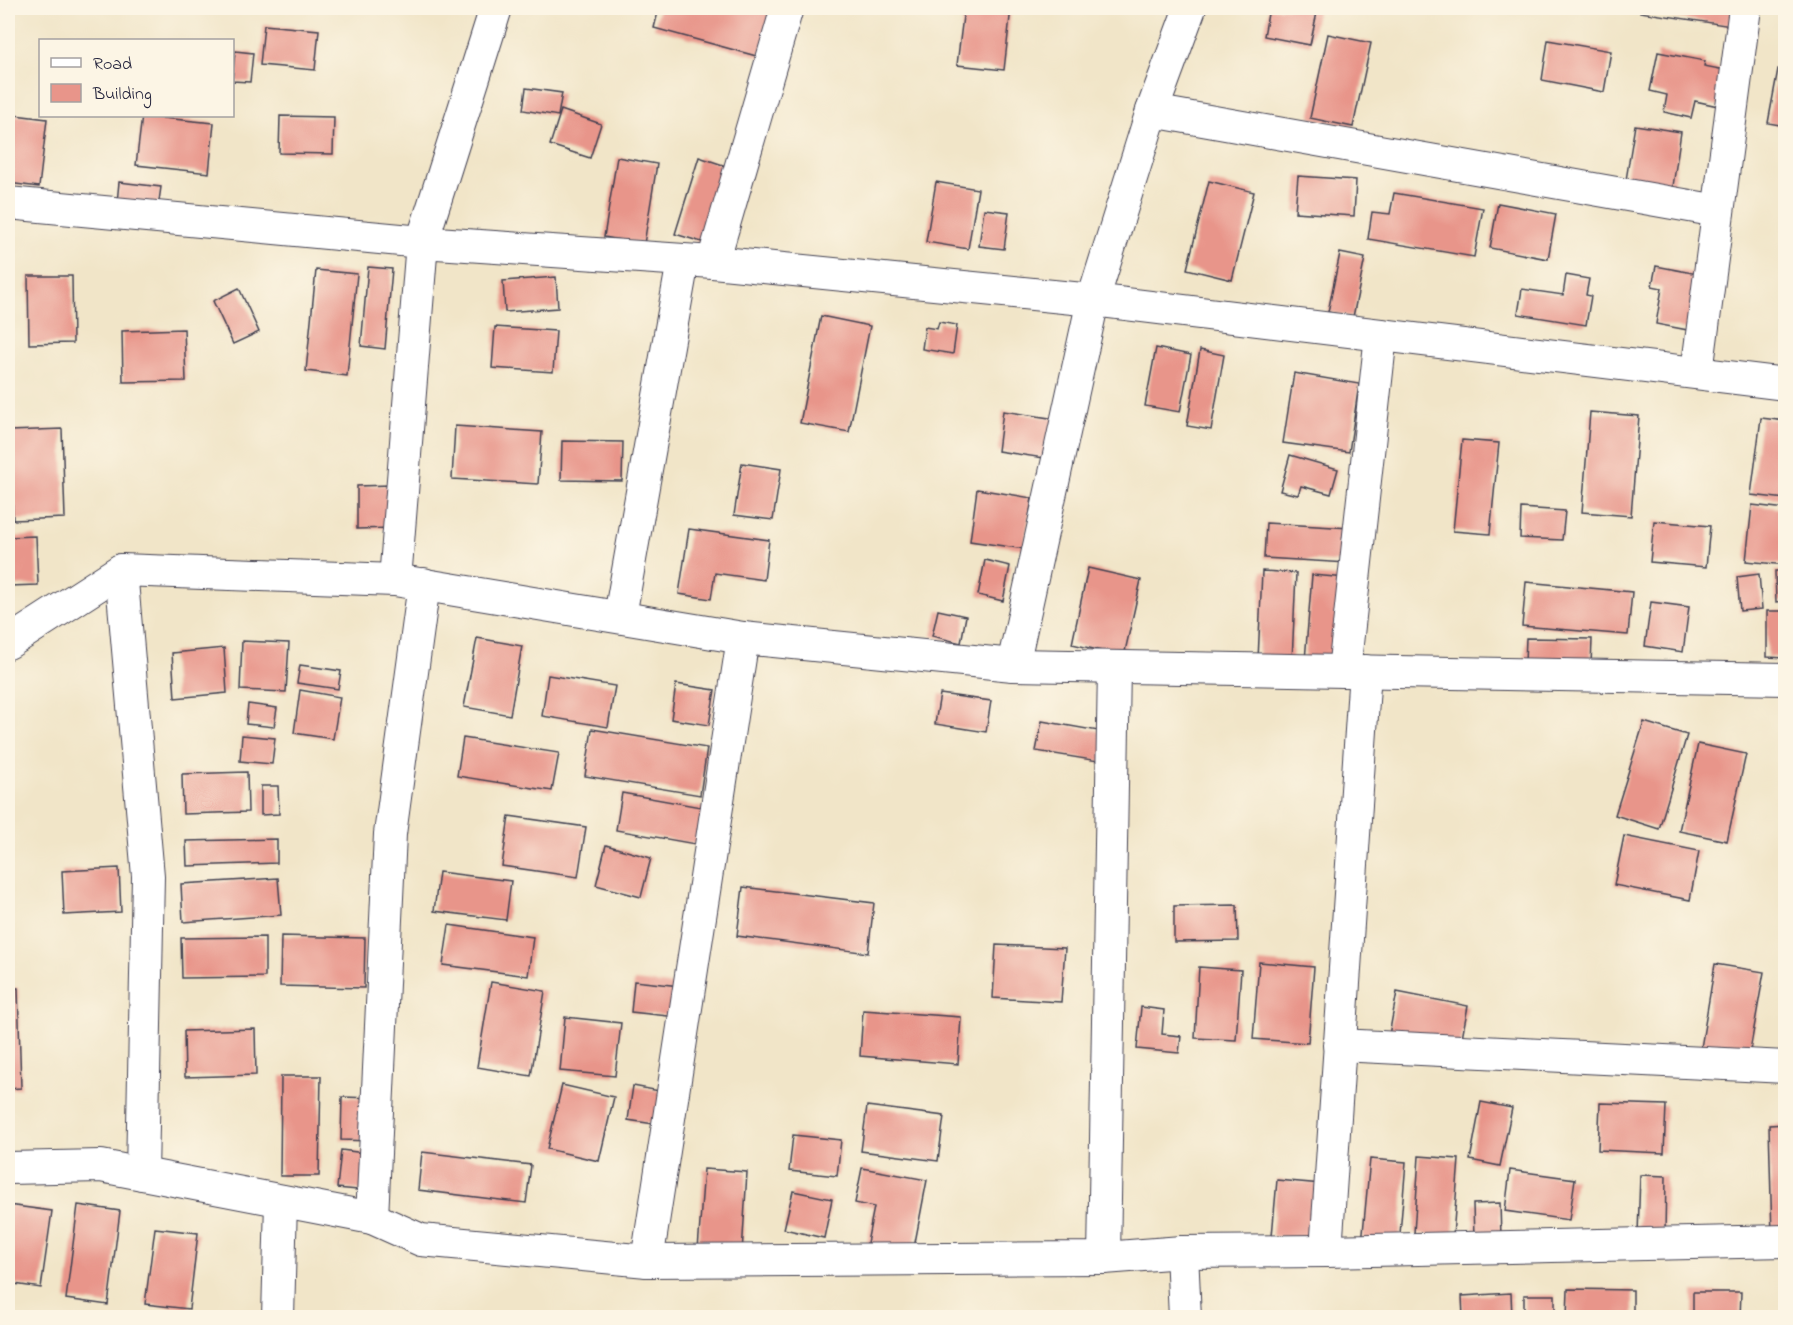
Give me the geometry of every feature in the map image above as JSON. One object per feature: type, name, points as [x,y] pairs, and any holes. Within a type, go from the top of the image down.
[{"type":"street","points":[[372,1218],[390,834],[409,582],[422,242],[496,8]]},
{"type":"street","points":[[620,616],[698,262],[787,8]]},
{"type":"street","points":[[1013,665],[1093,300],[1152,111],[1190,8]]},
{"type":"street","points":[[1697,372],[1745,8]]},
{"type":"street","points":[[1152,111],[1718,211]]},
{"type":"street","points":[[8,203],[422,242],[698,262],[1093,300],[1785,384]]},
{"type":"street","points":[[1326,1251],[1339,1046],[1355,671],[1381,336]]},
{"type":"street","points":[[121,570],[148,876],[142,1174]]},
{"type":"street","points":[[8,643],[121,570],[409,582],[743,638],[1013,665],[1785,679]]},
{"type":"street","points":[[647,1261],[743,638]]},
{"type":"street","points":[[1104,1258],[1114,667]]},
{"type":"street","points":[[1339,1046],[1785,1067]]},
{"type":"street","points":[[8,1168],[101,1166],[372,1218],[421,1240],[647,1261],[1104,1258],[1182,1252],[1785,1241]]},
{"type":"street","points":[[278,1317],[280,1201]]},
{"type":"street","points":[[1182,1252],[1185,1317]]},
{"type":"building","points":[[659,8],[755,8],[773,12],[760,57],[654,28]]},
{"type":"building","points":[[964,8],[1011,8],[1004,70],[957,65]]},
{"type":"building","points":[[1269,8],[1318,8],[1310,45],[1264,36]]},
{"type":"building","points":[[1641,8],[1733,8],[1731,26],[1640,12]]},
{"type":"building","points":[[264,25],[319,30],[315,70],[260,65]]},
{"type":"building","points":[[1328,34],[1371,43],[1353,127],[1310,118]]},
{"type":"building","points":[[1548,40],[1611,51],[1604,92],[1542,80]]},
{"type":"building","points":[[235,51],[253,53],[250,82],[234,81]]},
{"type":"building","points":[[1658,52],[1705,61],[1704,66],[1725,70],[1718,106],[1695,101],[1691,118],[1664,112],[1667,95],[1650,91]]},
{"type":"building","points":[[1778,69],[1786,70],[1786,126],[1768,123]]},
{"type":"building","points":[[526,88],[562,93],[558,116],[523,110]]},
{"type":"building","points":[[561,110],[601,124],[590,158],[550,145]]},
{"type":"building","points":[[15,115],[47,119],[39,187],[8,183]]},
{"type":"building","points":[[280,116],[334,117],[333,154],[279,153]]},
{"type":"building","points":[[142,117],[214,123],[209,173],[136,165]]},
{"type":"building","points":[[1635,125],[1681,132],[1672,193],[1625,186]]},
{"type":"building","points":[[617,157],[657,164],[644,244],[604,237]]},
{"type":"building","points":[[699,157],[735,169],[712,245],[675,234]]},
{"type":"building","points":[[1298,176],[1356,180],[1354,216],[1295,212]]},
{"type":"building","points":[[1209,181],[1254,192],[1232,280],[1187,269]]},
{"type":"building","points":[[119,182],[161,187],[158,208],[117,203]]},
{"type":"building","points":[[936,182],[978,189],[968,249],[926,242]]},
{"type":"building","points":[[1394,193],[1483,208],[1474,257],[1368,239],[1372,212],[1390,214]]},
{"type":"building","points":[[1498,203],[1556,214],[1548,259],[1490,248]]},
{"type":"building","points":[[984,209],[1009,212],[1004,249],[979,246]]},
{"type":"building","points":[[1340,253],[1365,258],[1353,317],[1328,312]]},
{"type":"building","points":[[1656,266],[1703,275],[1693,331],[1656,324],[1662,288],[1652,286]]},
{"type":"building","points":[[368,267],[392,269],[385,349],[361,346]]},
{"type":"building","points":[[316,270],[357,274],[347,376],[306,371]]},
{"type":"building","points":[[1566,275],[1589,279],[1586,295],[1591,296],[1586,325],[1518,314],[1522,289],[1563,295]]},
{"type":"building","points":[[28,276],[72,276],[73,343],[29,344]]},
{"type":"building","points":[[556,277],[558,308],[505,312],[503,281]]},
{"type":"building","points":[[239,288],[259,332],[233,344],[213,301]]},
{"type":"building","points":[[821,316],[870,326],[849,432],[800,423]]},
{"type":"building","points":[[939,322],[957,325],[953,354],[922,349],[925,327],[937,329]]},
{"type":"building","points":[[495,327],[556,331],[553,372],[492,368]]},
{"type":"building","points":[[184,329],[186,381],[123,382],[122,331]]},
{"type":"building","points":[[1156,348],[1191,355],[1180,412],[1145,406]]},
{"type":"building","points":[[1200,350],[1224,355],[1211,430],[1187,426]]},
{"type":"building","points":[[1294,373],[1359,384],[1349,452],[1283,443]]},
{"type":"building","points":[[1003,411],[1056,419],[1050,459],[998,451]]},
{"type":"building","points":[[1590,412],[1639,416],[1631,516],[1582,512]]},
{"type":"building","points":[[1761,418],[1786,421],[1786,499],[1751,495]]},
{"type":"building","points":[[455,426],[542,432],[538,484],[452,479]]},
{"type":"building","points":[[62,429],[65,518],[13,520],[10,431]]},
{"type":"building","points":[[1462,440],[1499,443],[1490,534],[1453,531]]},
{"type":"building","points":[[562,441],[623,442],[622,481],[561,480]]},
{"type":"building","points":[[1290,455],[1338,469],[1331,494],[1301,486],[1298,495],[1280,491]]},
{"type":"building","points":[[742,463],[781,469],[773,520],[734,515]]},
{"type":"building","points":[[391,485],[392,528],[357,529],[357,486]]},
{"type":"building","points":[[977,489],[1032,498],[1024,549],[970,541]]},
{"type":"building","points":[[1752,505],[1786,509],[1786,565],[1746,561]]},
{"type":"building","points":[[1521,508],[1565,511],[1562,540],[1520,538]]},
{"type":"building","points":[[1654,521],[1710,526],[1706,567],[1650,562]]},
{"type":"building","points":[[1266,523],[1350,528],[1348,563],[1264,558]]},
{"type":"building","points":[[689,529],[769,540],[764,580],[715,573],[711,599],[679,594]]},
{"type":"building","points":[[36,536],[38,585],[8,586],[8,537]]},
{"type":"building","points":[[985,560],[1010,566],[1003,601],[978,595]]},
{"type":"building","points":[[1088,568],[1141,580],[1124,656],[1072,644]]},
{"type":"building","points":[[1262,571],[1296,573],[1292,661],[1258,660]]},
{"type":"building","points":[[1775,571],[1786,571],[1786,601],[1776,602]]},
{"type":"building","points":[[1759,574],[1762,609],[1740,611],[1737,577]]},
{"type":"building","points":[[1312,575],[1347,578],[1341,663],[1305,660]]},
{"type":"building","points":[[1526,582],[1632,592],[1628,635],[1522,626]]},
{"type":"building","points":[[1651,602],[1689,607],[1683,652],[1645,646]]},
{"type":"building","points":[[938,610],[966,616],[961,643],[932,636]]},
{"type":"building","points":[[1767,611],[1786,611],[1786,658],[1767,657]]},
{"type":"building","points":[[477,638],[522,646],[510,715],[464,707]]},
{"type":"building","points":[[1526,638],[1592,639],[1591,665],[1525,663]]},
{"type":"building","points":[[242,641],[289,643],[286,692],[240,690]]},
{"type":"building","points":[[224,648],[227,693],[175,698],[172,653]]},
{"type":"building","points":[[300,665],[341,671],[338,689],[297,683]]},
{"type":"building","points":[[548,675],[615,686],[608,727],[542,716]]},
{"type":"building","points":[[676,684],[715,690],[709,725],[671,719]]},
{"type":"building","points":[[300,690],[340,697],[333,739],[294,733]]},
{"type":"building","points":[[940,694],[991,701],[986,732],[935,724]]},
{"type":"building","points":[[248,704],[277,708],[274,727],[246,724]]},
{"type":"building","points":[[1042,721],[1110,733],[1104,762],[1036,751]]},
{"type":"building","points":[[1644,722],[1687,735],[1659,829],[1615,815]]},
{"type":"building","points":[[592,729],[707,748],[700,795],[585,776]]},
{"type":"building","points":[[242,735],[275,738],[272,764],[240,761]]},
{"type":"building","points":[[463,738],[559,753],[552,791],[457,776]]},
{"type":"building","points":[[1698,744],[1746,754],[1727,841],[1679,831]]},
{"type":"building","points":[[247,772],[248,812],[183,814],[182,774]]},
{"type":"building","points":[[261,786],[278,786],[279,814],[261,815]]},
{"type":"building","points":[[622,793],[712,809],[706,846],[616,830]]},
{"type":"building","points":[[509,816],[586,827],[578,877],[502,866]]},
{"type":"building","points":[[1624,836],[1699,851],[1690,900],[1614,885]]},
{"type":"building","points":[[277,839],[277,863],[187,866],[186,841]]},
{"type":"building","points":[[606,845],[651,858],[641,897],[596,885]]},
{"type":"building","points":[[119,868],[121,912],[64,915],[62,871]]},
{"type":"building","points":[[439,872],[511,881],[506,920],[434,911]]},
{"type":"building","points":[[278,878],[281,915],[183,922],[181,884]]},
{"type":"building","points":[[743,887],[874,903],[868,953],[737,936]]},
{"type":"building","points":[[1237,905],[1238,941],[1174,942],[1174,906]]},
{"type":"building","points":[[449,925],[533,937],[528,976],[443,965]]},
{"type":"building","points":[[281,936],[365,938],[364,988],[280,986]]},
{"type":"building","points":[[265,937],[265,977],[182,978],[181,938]]},
{"type":"building","points":[[996,945],[1065,948],[1061,1002],[993,998]]},
{"type":"building","points":[[1259,962],[1314,967],[1308,1043],[1253,1039]]},
{"type":"building","points":[[1715,964],[1764,972],[1748,1062],[1700,1054]]},
{"type":"building","points":[[1199,967],[1241,970],[1236,1040],[1195,1038]]},
{"type":"building","points":[[634,981],[680,986],[677,1017],[631,1012]]},
{"type":"building","points":[[491,982],[545,991],[531,1076],[477,1067]]},
{"type":"building","points":[[8,988],[18,988],[21,1088],[8,1089]]},
{"type":"building","points":[[1397,992],[1468,1006],[1460,1048],[1389,1035]]},
{"type":"building","points":[[1141,1007],[1164,1010],[1162,1034],[1181,1036],[1179,1053],[1137,1049]]},
{"type":"building","points":[[863,1010],[961,1017],[958,1064],[860,1056]]},
{"type":"building","points":[[565,1017],[621,1023],[615,1076],[560,1071]]},
{"type":"building","points":[[1784,1023],[1786,1023],[1786,1058],[1780,1057]]},
{"type":"building","points":[[255,1029],[256,1075],[185,1077],[184,1031]]},
{"type":"building","points":[[281,1076],[321,1076],[319,1176],[280,1176]]},
{"type":"building","points":[[562,1085],[614,1097],[599,1161],[547,1149]]},
{"type":"building","points":[[633,1086],[665,1092],[660,1125],[628,1120]]},
{"type":"building","points":[[342,1097],[373,1098],[371,1141],[341,1140]]},
{"type":"building","points":[[1481,1102],[1512,1108],[1500,1166],[1470,1160]]},
{"type":"building","points":[[1600,1103],[1666,1105],[1664,1153],[1598,1150]]},
{"type":"building","points":[[867,1106],[944,1116],[938,1161],[861,1151]]},
{"type":"building","points":[[1786,1124],[1786,1235],[1772,1236],[1769,1125]]},
{"type":"building","points":[[793,1135],[841,1140],[837,1176],[789,1171]]},
{"type":"building","points":[[341,1150],[372,1154],[368,1191],[337,1188]]},
{"type":"building","points":[[422,1152],[531,1165],[526,1203],[418,1190]]},
{"type":"building","points":[[1419,1156],[1459,1159],[1453,1236],[1414,1233]]},
{"type":"building","points":[[1370,1159],[1406,1162],[1399,1246],[1362,1243]]},
{"type":"building","points":[[862,1168],[927,1180],[913,1253],[867,1243],[874,1207],[855,1203]]},
{"type":"building","points":[[704,1169],[747,1172],[742,1253],[698,1249]]},
{"type":"building","points":[[1510,1170],[1575,1179],[1569,1220],[1505,1211]]},
{"type":"building","points":[[1640,1175],[1666,1176],[1665,1234],[1638,1234]]},
{"type":"building","points":[[1277,1180],[1322,1184],[1317,1240],[1272,1236]]},
{"type":"building","points":[[793,1191],[832,1199],[824,1238],[784,1229]]},
{"type":"building","points":[[1500,1203],[1501,1238],[1474,1238],[1473,1204]]},
{"type":"building","points":[[8,1205],[52,1211],[41,1288],[8,1283]]},
{"type":"building","points":[[78,1205],[120,1211],[108,1305],[66,1299]]},
{"type":"building","points":[[155,1228],[198,1233],[189,1309],[145,1304]]},
{"type":"building","points":[[1568,1289],[1633,1290],[1633,1318],[1567,1318]]},
{"type":"building","points":[[1693,1292],[1741,1292],[1740,1318],[1693,1318]]},
{"type":"building","points":[[1511,1293],[1512,1318],[1463,1318],[1462,1296]]},
{"type":"building","points":[[1524,1295],[1555,1295],[1555,1318],[1524,1318]]},
{"type":"building","points":[[536,1314],[536,1318],[491,1318],[491,1315]]}]
